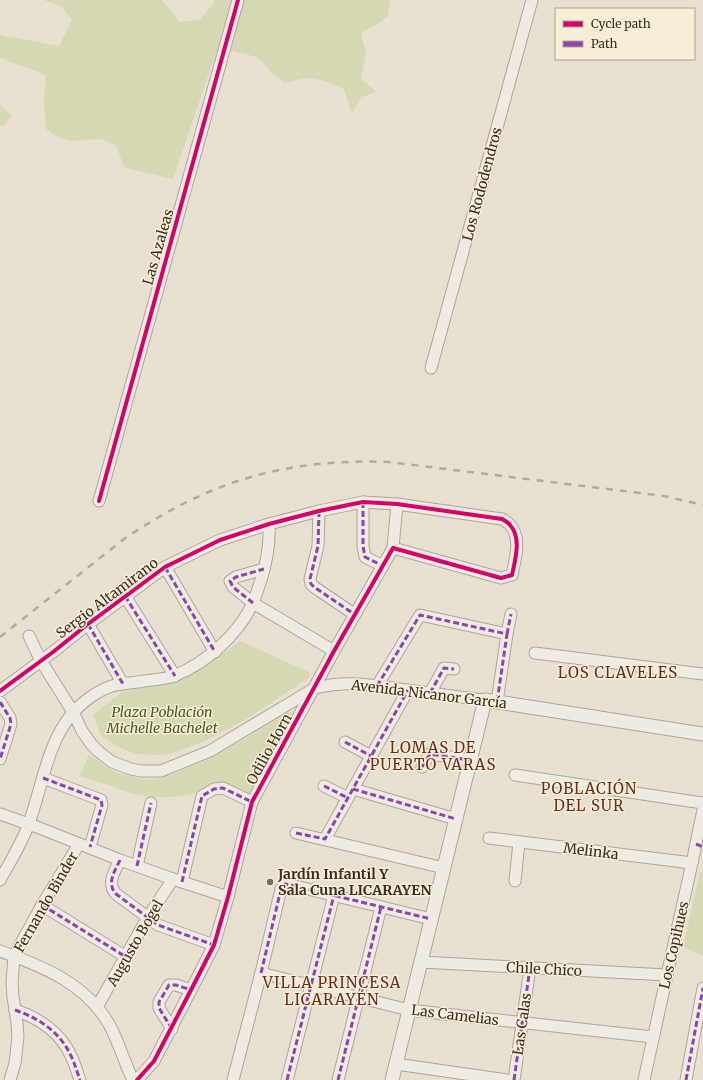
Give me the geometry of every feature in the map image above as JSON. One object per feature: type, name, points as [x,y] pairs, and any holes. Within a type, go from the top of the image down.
[{"type":"street","name":"Las Azaleas","points":[[99,501],[238,0]]},
{"type":"street","name":"Los Rododendros","points":[[431,368],[532,0]]},
{"type":"street","name":"Sergio Altamirano","points":[[0,691],[125,596],[165,568],[220,540],[269,524],[319,511],[363,502],[397,504],[502,519],[506,521],[515,531],[517,548],[512,575],[502,578],[393,548]]},
{"type":"street","points":[[363,502],[363,546],[366,557],[382,566]]},
{"type":"street","points":[[393,548],[397,504]]},
{"type":"street","points":[[319,511],[318,546],[310,579],[311,584],[314,588],[354,614]]},
{"type":"street","points":[[0,880],[29,824],[55,743],[73,712],[98,693],[110,687],[175,676],[215,652],[230,637],[253,603],[269,549],[269,524]]},
{"type":"street","name":"Odilio Horn","points":[[137,1080],[154,1061],[172,1029],[214,945],[228,897],[252,802],[354,614],[393,548]]},
{"type":"street","points":[[165,568],[215,652]]},
{"type":"street","points":[[264,568],[236,577],[230,582],[233,587],[253,603],[334,651]]},
{"type":"street","points":[[125,596],[175,676]]},
{"type":"street","points":[[392,1080],[470,760],[491,701],[511,614]]},
{"type":"street","points":[[377,686],[420,615],[507,634]]},
{"type":"street","points":[[88,624],[122,684]]},
{"type":"street","name":"Avenida Nicanor García","points":[[29,636],[41,661],[73,712],[87,738],[98,752],[122,766],[151,772],[161,771],[210,751],[315,688],[344,683],[366,684],[491,701],[703,734]]},
{"type":"street","points":[[535,653],[703,674]]},
{"type":"street","points":[[430,693],[444,668],[454,669]]},
{"type":"street","points":[[325,839],[408,690]]},
{"type":"street","points":[[0,702],[10,718],[11,724],[0,759]]},
{"type":"street","points":[[287,705],[290,704],[296,706],[300,711],[300,714]]},
{"type":"street","points":[[345,742],[371,756]]},
{"type":"street","points":[[422,767],[430,754],[470,760]]},
{"type":"street","points":[[515,775],[703,803]]},
{"type":"street","points":[[43,778],[101,800],[102,805],[90,847]]},
{"type":"street","points":[[324,786],[350,794],[456,819]]},
{"type":"street","points":[[178,881],[202,796],[214,789],[223,788],[252,802]]},
{"type":"street","points":[[137,866],[151,803]]},
{"type":"street","name":"Los Copihues","points":[[644,1080],[692,863],[700,845],[703,810]]},
{"type":"street","points":[[0,814],[90,847],[120,860],[228,897]]},
{"type":"street","points":[[296,833],[444,868]]},
{"type":"street","name":"Melinka","points":[[489,838],[692,863]]},
{"type":"street","points":[[515,881],[519,842]]},
{"type":"street","name":"Fernando Binder","points":[[10,1080],[17,1050],[17,1023],[12,983],[14,956],[42,905],[79,844]]},
{"type":"street","points":[[120,860],[112,880],[112,888],[116,894],[158,925],[214,945]]},
{"type":"street","name":"Augusto Bogel","points":[[97,1007],[148,917],[178,881]]},
{"type":"street","points":[[233,1080],[281,889],[285,884],[431,919]]},
{"type":"street","points":[[286,1080],[334,895]]},
{"type":"street","points":[[42,905],[126,957]]},
{"type":"street","points":[[338,1080],[382,907]]},
{"type":"street","points":[[0,951],[38,965],[61,977],[86,996],[97,1007],[108,1024],[118,1043],[133,1080]]},
{"type":"street","name":"Chile Chico","points":[[421,962],[667,975]]},
{"type":"street","name":"Las Calas","points":[[514,1080],[530,968]]},
{"type":"street","name":"Las Camelias","points":[[261,973],[409,1010],[653,1037]]},
{"type":"street","points":[[172,1029],[159,1008],[160,1002],[169,985],[176,985],[191,990]]},
{"type":"street","points":[[686,1080],[701,1011],[703,988]]},
{"type":"street","points":[[15,1010],[25,1013],[43,1023],[59,1037],[71,1056],[80,1080]]},
{"type":"street","points":[[396,1064],[507,1080]]},
{"type":"green space","points":[[44,0],[162,0],[180,22],[199,20],[214,3],[214,0],[390,0],[388,16],[378,24],[361,33],[366,54],[361,79],[377,92],[361,97],[352,114],[344,89],[310,78],[285,83],[271,73],[262,61],[256,57],[218,48],[173,179],[124,167],[116,145],[100,139],[71,141],[59,138],[46,129],[44,101],[46,75],[0,58],[0,35],[59,46],[72,20],[61,6]]},
{"type":"green space","points":[[0,102],[1,106],[12,116],[3,127],[0,125]]},
{"type":"green space","name":"Plaza Población Michelle Bachelet","points":[[240,641],[309,672],[310,677],[250,717],[205,741],[170,754],[136,754],[118,747],[101,736],[93,715],[122,692],[176,680],[215,659]]},
{"type":"green space","name":"Plaza Población Michelle Bachelet","points":[[286,711],[293,715],[250,796],[210,785],[190,795],[150,797],[130,793],[80,776],[89,754],[115,772],[133,777],[151,780],[173,774],[205,761],[258,731]]},
{"type":"green space","points":[[700,872],[703,873],[703,956],[683,947]]},
{"type":"railway","points":[[0,637],[124,539],[156,519],[187,502],[218,488],[250,477],[283,469],[317,464],[389,462],[664,496],[703,505]]},
{"type":"marked path","points":[[363,502],[363,546],[365,557],[383,566]]},
{"type":"marked path","points":[[319,511],[318,546],[310,579],[311,584],[354,614]]},
{"type":"marked path","points":[[165,567],[215,652]]},
{"type":"marked path","points":[[253,603],[233,587],[230,581],[236,577],[264,569]]},
{"type":"marked path","points":[[125,596],[175,676]]},
{"type":"marked path","points":[[507,634],[511,614]]},
{"type":"marked path","points":[[377,686],[420,615],[507,634],[497,702]]},
{"type":"marked path","points":[[88,624],[123,684]]},
{"type":"marked path","points":[[430,693],[444,668],[454,669]]},
{"type":"marked path","points":[[296,833],[325,839],[408,690]]},
{"type":"marked path","points":[[0,702],[10,718],[11,724],[0,759]]},
{"type":"marked path","points":[[345,742],[371,756]]},
{"type":"marked path","points":[[422,767],[430,754],[470,760]]},
{"type":"marked path","points":[[43,778],[101,800],[102,805],[90,847]]},
{"type":"marked path","points":[[324,786],[348,798]]},
{"type":"marked path","points":[[182,882],[202,796],[214,789],[223,788],[252,802]]},
{"type":"marked path","points":[[353,789],[456,819]]},
{"type":"marked path","points":[[137,866],[151,803]]},
{"type":"marked path","points":[[696,844],[703,847]]},
{"type":"marked path","points":[[120,860],[112,877],[112,886],[116,894],[158,925],[214,945]]},
{"type":"marked path","points":[[261,973],[281,889],[285,884],[431,919]]},
{"type":"marked path","points":[[287,1080],[334,895]]},
{"type":"marked path","points":[[42,905],[126,957]]},
{"type":"marked path","points":[[338,1080],[381,907]]},
{"type":"marked path","points":[[514,1080],[530,968]]},
{"type":"marked path","points":[[172,1029],[159,1008],[159,1002],[169,985],[176,985],[191,990]]},
{"type":"marked path","points":[[686,1080],[703,988]]},
{"type":"marked path","points":[[15,1010],[41,1022],[55,1033],[67,1048],[74,1062],[80,1080]]},
{"type":"cycle path","points":[[99,501],[238,0]]},
{"type":"cycle path","points":[[0,691],[165,567],[220,540],[269,524],[319,511],[363,502],[397,504],[502,519],[514,530],[517,549],[512,575],[501,578],[393,548],[334,651],[252,802],[228,897],[214,945],[154,1061],[137,1080]]},
{"type":"place","name":"Jardín Infantil Y Sala Cuna LICARAYEN","points":[[270,882]]},
{"type":"district","name":"LOS CLAVELES","points":[[618,672]]},
{"type":"district","name":"LOMAS DE PUERTO VARAS","points":[[433,756]]},
{"type":"district","name":"POBLACIÓN DEL SUR","points":[[589,796]]},
{"type":"district","name":"VILLA PRINCESA LICARAYÉN","points":[[332,990]]}]
